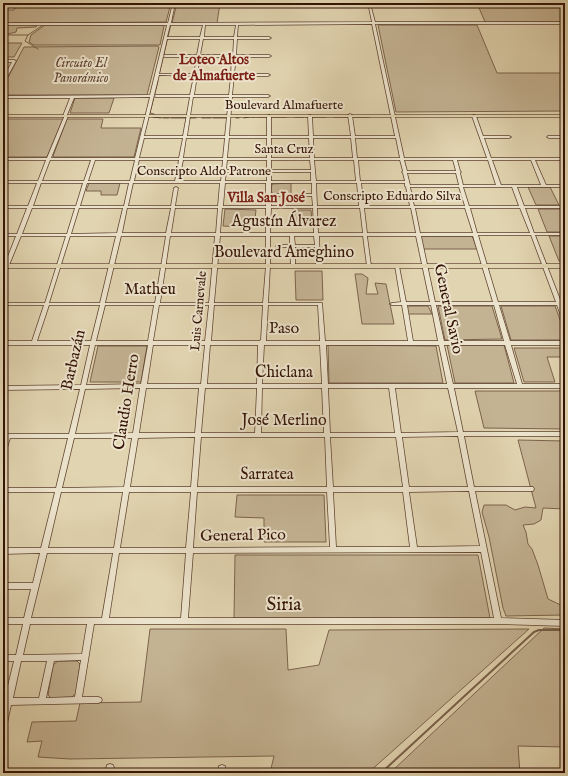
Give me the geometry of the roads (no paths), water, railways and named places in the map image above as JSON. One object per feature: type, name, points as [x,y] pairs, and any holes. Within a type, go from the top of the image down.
[{"type":"main road","name":"Boulevard Almafuerte","points":[[3,116],[565,116]]},
{"type":"main road","name":"Boulevard Ameghino","points":[[5,266],[565,266]]},
{"type":"street","name":"Barbazán","points":[[3,723],[6,702],[19,658],[101,303],[154,96],[174,3]]},
{"type":"street","name":"General Savio","points":[[369,3],[406,184],[461,435],[498,621]]},
{"type":"street","points":[[3,24],[565,24]]},
{"type":"street","points":[[177,182],[204,24]]},
{"type":"street","name":"Luis Carnevale","points":[[184,621],[198,435],[212,303],[237,24]]},
{"type":"street","points":[[168,38],[269,38]]},
{"type":"street","points":[[165,56],[269,56]]},
{"type":"street","points":[[3,61],[14,61],[3,81]]},
{"type":"street","points":[[160,75],[268,75]]},
{"type":"street","points":[[3,97],[268,96]]},
{"type":"street","points":[[3,276],[5,266],[20,235],[72,97]]},
{"type":"street","points":[[350,115],[369,266]]},
{"type":"street","points":[[258,434],[259,386],[268,266],[269,116]]},
{"type":"street","points":[[310,116],[318,266]]},
{"type":"street","points":[[474,116],[499,186]]},
{"type":"street","points":[[143,137],[397,137]]},
{"type":"street","points":[[482,137],[509,137]]},
{"type":"street","points":[[549,137],[565,138]]},
{"type":"street","points":[[3,164],[4,159]]},
{"type":"street","name":"Santa Cruz","points":[[4,159],[565,159]]},
{"type":"street","points":[[34,343],[93,159]]},
{"type":"street","points":[[455,159],[461,186],[520,385]]},
{"type":"street","points":[[532,159],[544,186]]},
{"type":"street","points":[[224,171],[313,171]]},
{"type":"street","points":[[404,172],[459,172]]},
{"type":"street","name":"Conscripto Aldo Patrone","points":[[3,182],[358,182],[461,186],[565,186]]},
{"type":"street","points":[[514,186],[544,266],[562,303],[565,319]]},
{"type":"street","name":"Claudio Herro","points":[[105,621],[176,188]]},
{"type":"street","points":[[269,195],[314,195]]},
{"type":"street","name":"Conscripto Eduardo Silva","points":[[3,207],[565,207]]},
{"type":"street","name":"Agustín Álvarez","points":[[3,235],[565,234]]},
{"type":"street","points":[[292,235],[293,266]]},
{"type":"street","points":[[278,246],[317,246]]},
{"type":"street","points":[[397,266],[411,342]]},
{"type":"street","points":[[392,304],[562,303]]},
{"type":"street","name":"Matheu","points":[[3,304],[320,304],[323,343]]},
{"type":"street","name":"Paso","points":[[3,343],[565,342]]},
{"type":"street","points":[[323,343],[333,549]]},
{"type":"street","name":"Chiclana","points":[[3,388],[144,386],[565,386]]},
{"type":"street","points":[[392,386],[414,549]]},
{"type":"street","name":"José Merlino","points":[[5,436],[565,434]]},
{"type":"street","points":[[3,451],[5,436]]},
{"type":"street","name":"Sarratea","points":[[3,490],[330,488],[531,489]]},
{"type":"street","name":"General Pico","points":[[3,551],[116,552],[189,550],[484,549]]},
{"type":"street","points":[[3,586],[35,586]]},
{"type":"street","name":"Siria","points":[[3,621],[498,621],[565,623]]},
{"type":"street","points":[[78,700],[91,621]]},
{"type":"street","points":[[42,701],[51,657]]},
{"type":"street","points":[[3,658],[85,657]]},
{"type":"street","points":[[6,702],[98,700]]},
{"type":"waterway","points":[[159,75],[171,24]]},
{"type":"waterway","points":[[28,35],[43,25]]},
{"type":"waterway","points":[[3,35],[28,35]]},
{"type":"waterway","points":[[28,35],[25,41],[38,49]]},
{"type":"waterway","points":[[154,114],[150,113],[158,81]]},
{"type":"waterway","points":[[153,117],[161,118]]},
{"type":"waterway","points":[[244,118],[249,117]]},
{"type":"waterway","points":[[257,117],[266,117]]},
{"type":"waterway","points":[[271,117],[286,117]]},
{"type":"waterway","points":[[295,117],[304,117]]},
{"type":"waterway","points":[[312,117],[326,117]]},
{"type":"waterway","points":[[334,117],[348,117]]},
{"type":"waterway","points":[[352,117],[369,117]]},
{"type":"waterway","points":[[163,118],[169,118]]},
{"type":"waterway","points":[[171,118],[186,118]]},
{"type":"waterway","points":[[190,118],[196,118]]},
{"type":"waterway","points":[[213,118],[226,118]]},
{"type":"waterway","points":[[381,773],[534,632],[539,630],[565,630]]},
{"type":"district","name":"Loteo Altos de Almafuerte","points":[[214,68]]},
{"type":"district","name":"Villa San José","points":[[266,198]]},
{"type":"park label","name":"Circuito El Panorámico","points":[[81,70]]}]
